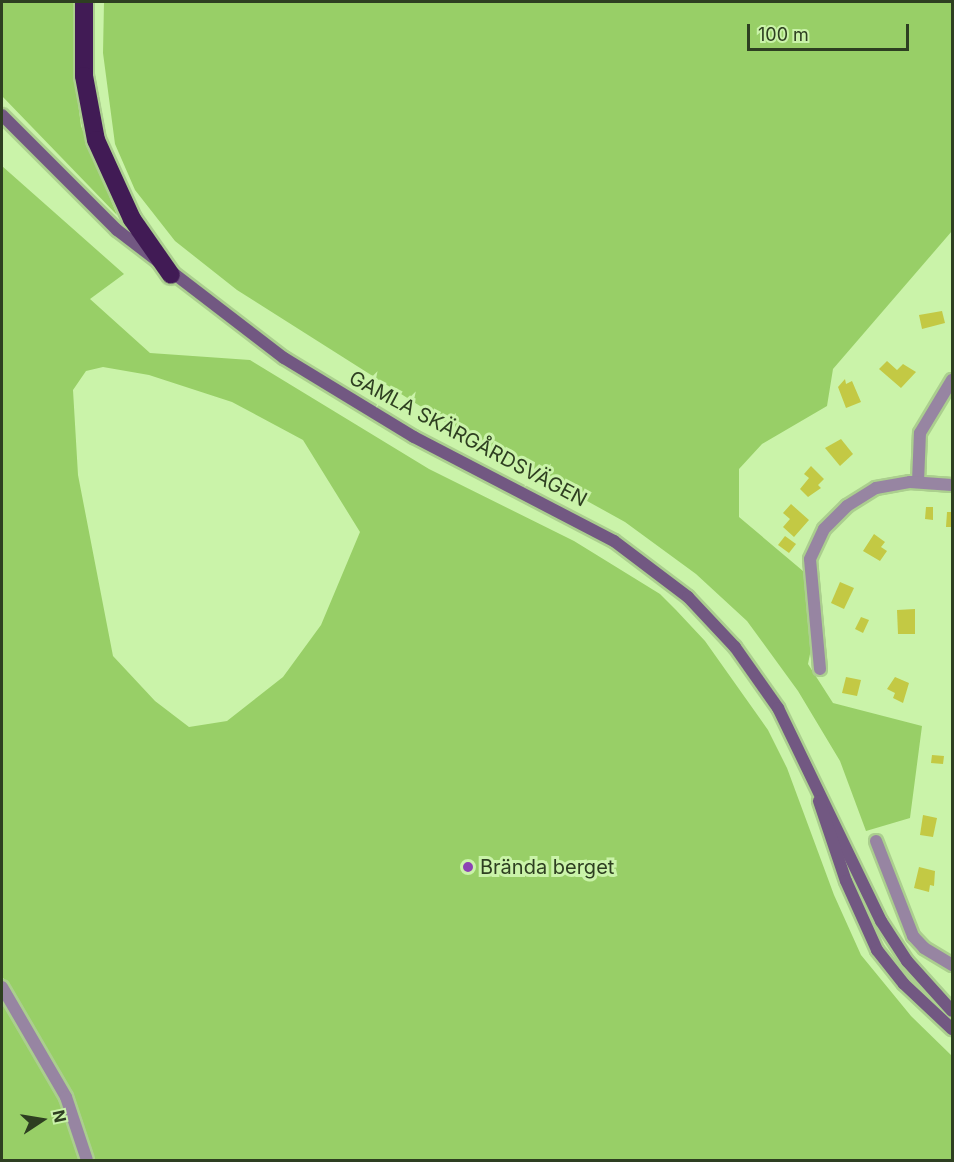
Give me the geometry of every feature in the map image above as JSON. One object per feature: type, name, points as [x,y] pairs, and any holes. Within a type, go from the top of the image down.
[{"type":"highway","points":[[84,2],[84,76],[96,140],[127,211],[171,274]]},
{"type":"main road","name":"GAMLA SKÄRGÅRDSVÄGEN","points":[[2,115],[117,230],[171,274],[284,358],[414,437],[586,524],[664,575],[716,625],[758,677],[798,747],[892,941],[952,1011]]},
{"type":"main road","name":"GAMLA SKÄRGÅRDSVÄGEN","points":[[816,788],[846,881],[877,950],[904,984],[952,1029]]},
{"type":"street","points":[[918,482],[920,433],[952,380]]},
{"type":"street","points":[[820,669],[819,629],[809,570],[814,547],[830,523],[857,498],[885,485],[918,482],[952,485]]},
{"type":"street","points":[[876,841],[913,936],[924,948],[952,964]]},
{"type":"street","points":[[2,987],[66,1097],[87,1161]]},
{"type":"green space","points":[[2,2],[77,2],[76,87],[81,126],[117,215],[2,96]]},
{"type":"green space","points":[[104,2],[952,2],[952,231],[833,369],[827,406],[762,444],[739,469],[739,517],[803,571],[815,629],[808,664],[833,703],[922,726],[910,818],[866,831],[840,761],[798,691],[747,621],[696,574],[625,522],[450,425],[237,290],[175,241],[135,190],[115,144],[103,53]]},
{"type":"green space","points":[[2,166],[124,274],[90,299],[150,353],[250,360],[429,469],[574,541],[660,594],[676,610],[705,641],[768,730],[787,768],[834,895],[861,955],[911,1016],[952,1056],[952,1160],[93,1160],[70,1094],[2,976]],"holes":[[[103,367],[149,375],[232,402],[303,440],[360,532],[321,625],[283,677],[227,721],[189,727],[155,701],[113,656],[78,475],[73,390],[86,371]]]},
{"type":"green space","points":[[2,997],[63,1099],[82,1160],[2,1160]]},
{"type":"building","points":[[942,311],[945,323],[922,329],[919,315]]},
{"type":"building","points":[[887,361],[897,370],[903,364],[916,372],[901,388],[879,369]]},
{"type":"building","points":[[845,379],[846,384],[852,381],[861,402],[846,408],[838,387]]},
{"type":"building","points":[[841,439],[853,454],[840,466],[825,448]]},
{"type":"building","points":[[811,466],[824,479],[818,485],[821,488],[808,497],[800,489],[809,478],[804,474]]},
{"type":"building","points":[[791,504],[809,520],[794,537],[783,527],[790,519],[783,513]]},
{"type":"building","points":[[926,507],[933,507],[933,520],[925,519]]},
{"type":"building","points":[[947,512],[952,512],[952,527],[946,527]]},
{"type":"building","points":[[874,534],[885,542],[881,547],[887,551],[880,561],[863,551]]},
{"type":"building","points":[[785,536],[796,544],[789,553],[778,545]]},
{"type":"building","points":[[840,582],[854,588],[844,609],[831,603]]},
{"type":"building","points":[[915,609],[915,634],[898,634],[897,610]]},
{"type":"building","points":[[861,617],[869,620],[863,633],[855,629]]},
{"type":"building","points":[[846,677],[861,680],[857,696],[842,693]]},
{"type":"building","points":[[895,677],[909,683],[903,703],[893,698],[895,693],[887,689]]},
{"type":"building","points":[[932,755],[944,756],[943,764],[931,763]]},
{"type":"building","points":[[923,815],[937,818],[933,837],[920,835]]},
{"type":"building","points":[[919,867],[935,871],[934,886],[930,885],[929,892],[914,888]]},
{"type":"place","name":"Brända berget","points":[[468,867]]}]
